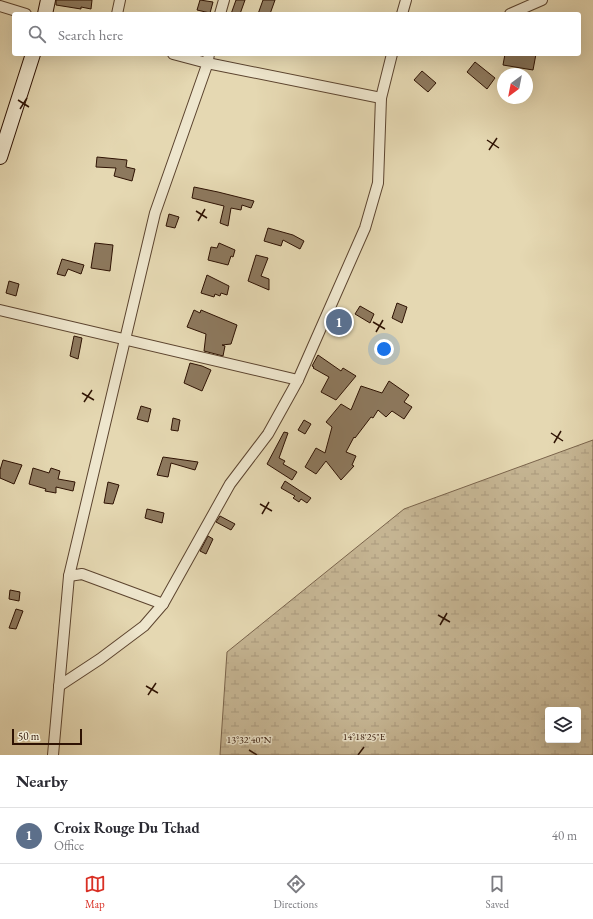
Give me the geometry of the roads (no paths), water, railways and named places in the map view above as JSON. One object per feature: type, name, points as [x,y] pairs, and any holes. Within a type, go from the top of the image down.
[{"type":"main road","points":[[45,12],[48,0]]},
{"type":"main road","points":[[0,157],[32,56]]},
{"type":"street","points":[[117,12],[120,0]]},
{"type":"street","points":[[221,12],[224,0]]},
{"type":"street","points":[[403,12],[406,0]]},
{"type":"street","points":[[515,12],[542,0]]},
{"type":"street","points":[[0,6],[20,12]]},
{"type":"street","points":[[190,56],[208,58],[380,98]]},
{"type":"street","points":[[59,686],[100,659],[144,626],[163,604],[230,484],[268,434],[298,380],[365,228],[378,183],[380,98],[391,56]]},
{"type":"street","points":[[53,755],[69,576],[156,213],[208,58]]},
{"type":"street","points":[[0,310],[298,380]]},
{"type":"street","points":[[69,576],[82,574],[163,604]]},
{"type":"place","name":"Croix Rouge Du Tchad","points":[[339,322]]}]
